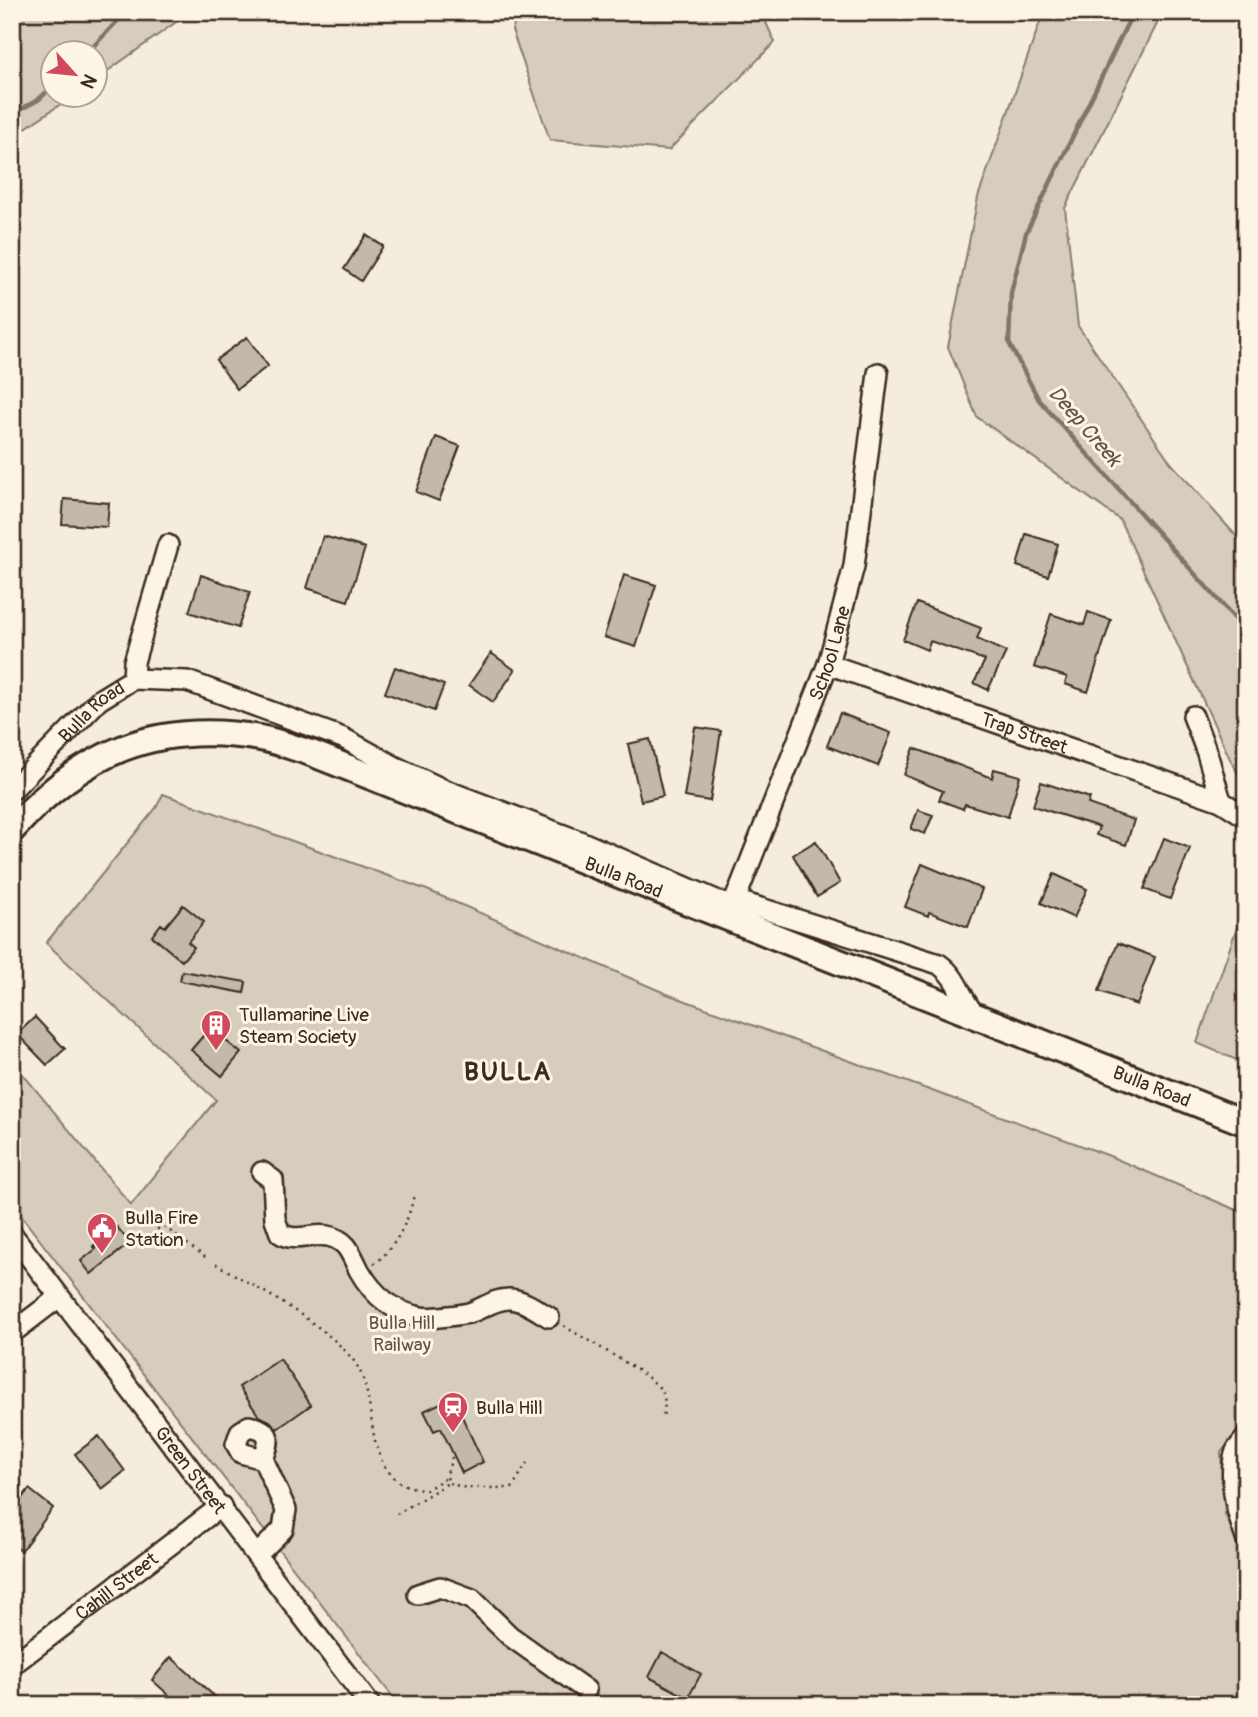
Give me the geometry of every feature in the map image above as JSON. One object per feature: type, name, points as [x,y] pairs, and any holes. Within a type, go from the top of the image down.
[{"type":"main road","name":"Bulla Road","points":[[12,830],[47,794],[73,774],[107,754],[141,742],[179,734],[216,733],[262,738],[311,753],[732,909],[977,1017],[1246,1123]]},
{"type":"street","name":"School Lane","points":[[732,909],[828,664],[854,566],[878,373]]},
{"type":"street","points":[[133,679],[134,662],[168,545]]},
{"type":"street","name":"Trap Street","points":[[828,664],[1221,800],[1246,817]]},
{"type":"street","name":"Bulla Road","points":[[12,790],[99,700],[133,679],[187,681],[343,738],[445,790],[582,842],[732,909]]},
{"type":"street","points":[[1193,716],[1221,800]]},
{"type":"street","points":[[1182,787],[1194,782],[1201,774],[1207,753]]},
{"type":"street","points":[[732,909],[939,964],[972,978]]},
{"type":"street","points":[[939,964],[956,980],[977,1017]]},
{"type":"street","points":[[262,1172],[273,1180],[275,1219],[280,1233],[290,1238],[321,1234],[337,1240],[346,1246],[369,1288],[390,1306],[421,1317],[469,1313],[500,1300],[512,1299],[549,1317]]},
{"type":"street","name":"Green Street","points":[[12,1234],[370,1705]]},
{"type":"street","points":[[12,1333],[59,1297]]},
{"type":"street","points":[[1246,1438],[1236,1451],[1233,1482],[1239,1518],[1246,1538]]},
{"type":"street","points":[[257,1555],[283,1530],[286,1510],[263,1459]]},
{"type":"street","name":"Cahill Street","points":[[12,1665],[221,1506]]},
{"type":"street","points":[[418,1594],[440,1587],[472,1599],[510,1636],[586,1690]]},
{"type":"path","points":[[358,1268],[370,1267],[387,1253],[406,1218],[414,1194]]},
{"type":"path","points":[[156,1228],[166,1228],[205,1256]]},
{"type":"path","points":[[216,1264],[282,1302],[331,1338],[356,1364],[366,1387],[381,1461],[402,1485],[426,1490],[447,1477]]},
{"type":"path","points":[[549,1317],[650,1379],[663,1391],[663,1416]]},
{"type":"path","points":[[448,1483],[452,1457]]},
{"type":"path","points":[[397,1514],[448,1483],[466,1488],[512,1488],[527,1464]]},
{"type":"green space","points":[[25,12],[190,12],[108,71],[108,38],[38,38],[38,108],[55,108],[12,137],[12,21]]},
{"type":"green space","points":[[519,12],[761,12],[775,42],[669,150],[550,140],[512,30]]},
{"type":"green space","points":[[1046,12],[1163,12],[1065,208],[1078,326],[1171,463],[1246,547],[1246,788],[1120,520],[977,417],[948,347],[978,197],[1040,22]]},
{"type":"green space","name":"Bulla Hill Railway","points":[[163,794],[427,890],[667,994],[1107,1155],[1246,1214],[1246,1425],[1221,1452],[1225,1514],[1246,1561],[1246,1705],[399,1705],[12,1204],[12,1061],[131,1205],[216,1100],[46,943],[156,808]]},
{"type":"green space","points":[[1246,901],[1246,1064],[1197,1043]]},
{"type":"building","points":[[366,235],[383,246],[361,281],[344,269]]},
{"type":"building","points":[[247,337],[268,366],[237,389],[216,360]]},
{"type":"building","points":[[436,437],[460,446],[439,501],[416,492]]},
{"type":"building","points":[[64,499],[109,503],[107,527],[62,524]]},
{"type":"building","points":[[1026,534],[1058,544],[1048,576],[1017,566]]},
{"type":"building","points":[[323,536],[365,548],[348,601],[307,588]]},
{"type":"building","points":[[201,575],[250,592],[238,628],[189,612]]},
{"type":"building","points":[[624,575],[656,585],[636,647],[604,637]]},
{"type":"building","points":[[917,603],[981,628],[977,639],[1006,652],[988,690],[974,683],[985,660],[930,641],[927,650],[903,640]]},
{"type":"building","points":[[1088,612],[1111,620],[1088,692],[1065,684],[1067,677],[1034,667],[1051,614],[1084,625]]},
{"type":"building","points":[[491,653],[515,670],[493,702],[469,685]]},
{"type":"building","points":[[395,667],[444,685],[434,711],[385,693]]},
{"type":"building","points":[[840,713],[891,733],[878,766],[827,746]]},
{"type":"building","points":[[695,727],[721,731],[710,801],[684,797]]},
{"type":"building","points":[[650,739],[663,796],[641,801],[628,744]]},
{"type":"building","points":[[914,748],[992,778],[994,769],[1020,776],[1008,817],[965,804],[963,809],[939,800],[943,791],[904,775]]},
{"type":"building","points":[[1041,782],[1090,798],[1088,804],[1134,820],[1126,845],[1096,835],[1099,827],[1033,806]]},
{"type":"building","points":[[918,810],[933,815],[925,834],[911,829]]},
{"type":"building","points":[[1164,838],[1190,848],[1170,899],[1144,889]]},
{"type":"building","points":[[816,841],[840,883],[817,897],[793,855]]},
{"type":"building","points":[[922,864],[982,889],[968,927],[929,912],[928,916],[905,907]]},
{"type":"building","points":[[1054,874],[1087,889],[1074,918],[1041,903]]},
{"type":"building","points":[[183,905],[204,922],[188,942],[194,947],[182,961],[152,936],[161,924],[165,927]]},
{"type":"building","points":[[1118,943],[1155,957],[1137,1005],[1099,991]]},
{"type":"building","points":[[182,971],[246,982],[244,993],[180,981]]},
{"type":"building","points":[[35,1017],[65,1049],[47,1065],[17,1034]]},
{"type":"building","name":"Tullamarine Live Steam Society","points":[[210,1028],[241,1053],[222,1076],[191,1050]]},
{"type":"building","name":"Bulla Fire Station","points":[[117,1227],[130,1243],[91,1274],[81,1261],[96,1249],[93,1246]]},
{"type":"building","points":[[280,1359],[311,1405],[277,1429],[270,1421],[259,1416],[239,1387]]},
{"type":"building","points":[[453,1397],[483,1462],[462,1473],[441,1428],[434,1431],[424,1411]]},
{"type":"building","points":[[99,1436],[125,1471],[102,1489],[75,1454]]},
{"type":"building","points":[[29,1489],[53,1508],[21,1551],[12,1544],[12,1511]]},
{"type":"building","points":[[662,1652],[701,1674],[688,1698],[649,1677]]},
{"type":"building","points":[[171,1657],[224,1705],[180,1705],[152,1680]]},
{"type":"waterway","name":"Deep Creek","points":[[101,38],[126,12]]},
{"type":"waterway","name":"Deep Creek","points":[[1133,12],[1026,233],[1011,293],[1009,343],[1039,400],[1246,631]]},
{"type":"waterway","name":"Deep Creek","points":[[12,114],[38,100]]},
{"type":"place","name":"Tullamarine Live Steam Society","points":[[216,1052]]},
{"type":"place","name":"Bulla Fire Station","points":[[102,1255]]},
{"type":"place","name":"Bulla Hill","points":[[453,1434]]},
{"type":"district","name":"BULLA","points":[[508,1071]]}]
